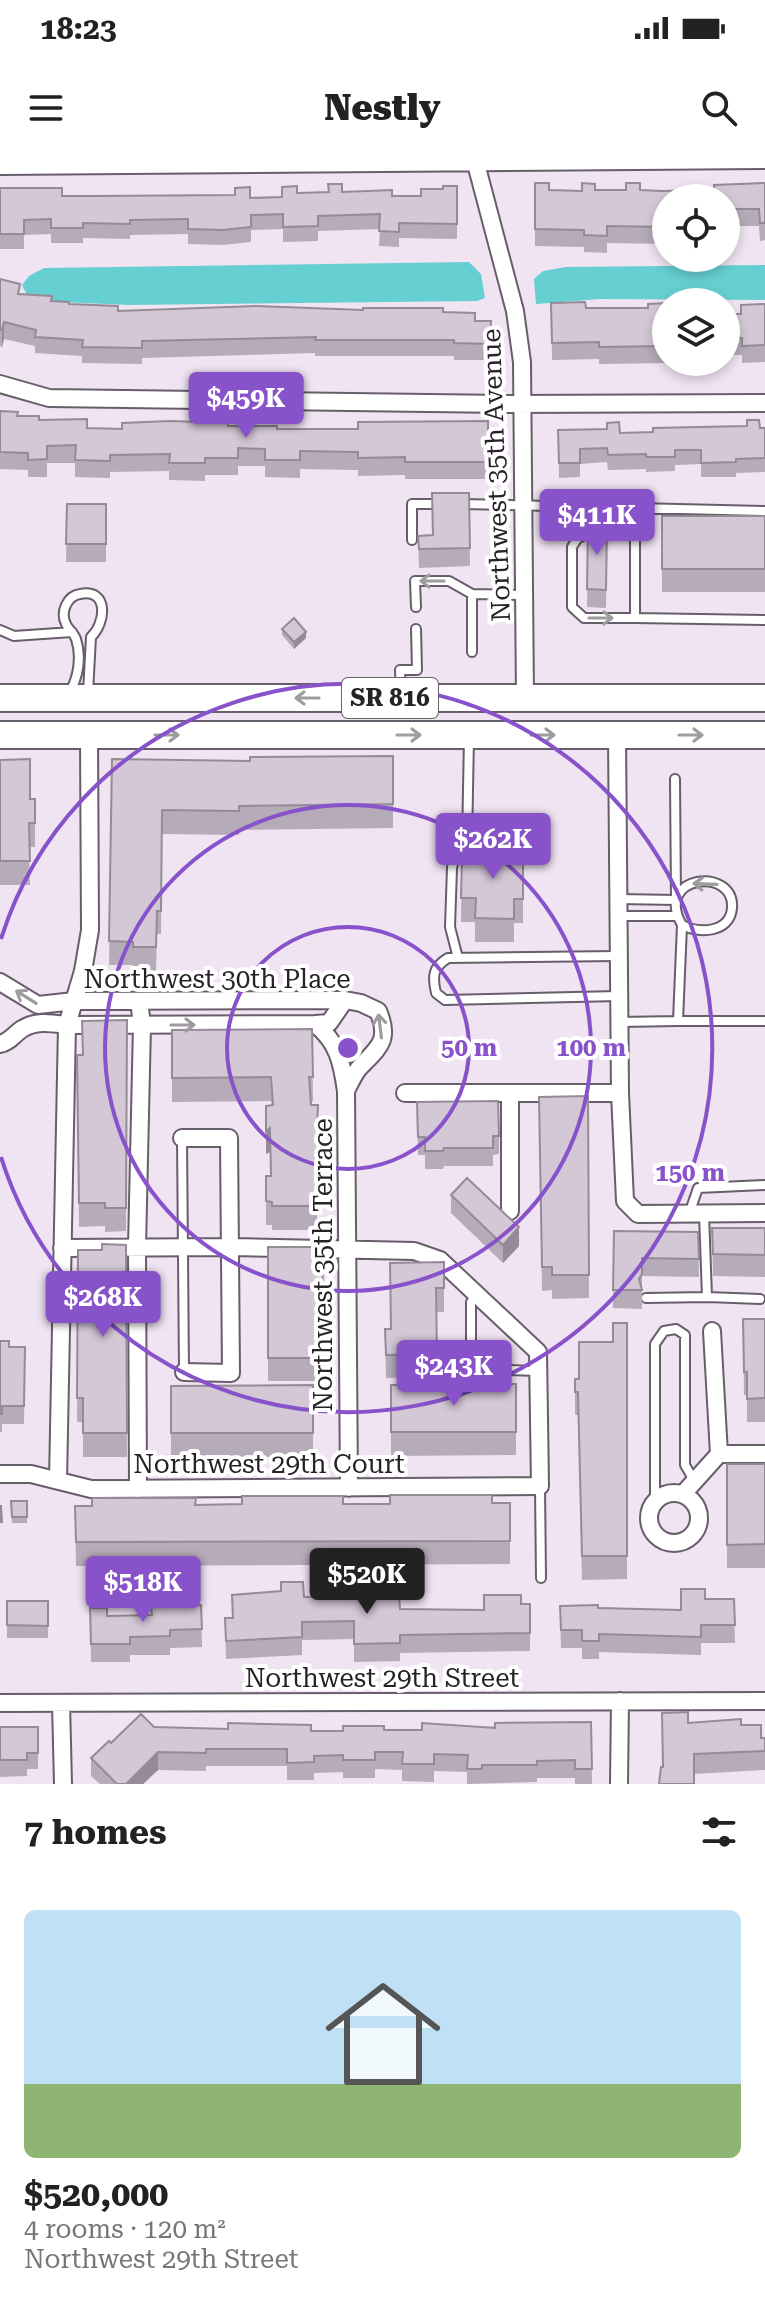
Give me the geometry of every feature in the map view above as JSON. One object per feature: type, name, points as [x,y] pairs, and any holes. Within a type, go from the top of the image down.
[{"type":"main road","name":"SR 816","points":[[0,698],[765,698]]},
{"type":"main road","points":[[39,734],[65,717],[76,698]]},
{"type":"main road","points":[[89,735],[95,717],[122,698]]},
{"type":"main road","points":[[469,735],[525,698]]},
{"type":"main road","name":"SR 816","points":[[0,735],[765,735]]},
{"type":"street","name":"Northwest 35th Avenue","points":[[475,160],[515,311],[522,362],[525,698]]},
{"type":"street","points":[[0,166],[765,160]]},
{"type":"street","points":[[0,384],[49,398],[523,404],[765,403]]},
{"type":"street","points":[[58,1481],[67,1025],[90,930],[89,735]]},
{"type":"street","points":[[617,735],[620,1093],[625,1201],[638,1214],[765,1213]]},
{"type":"street","name":"Northwest 30th Place","points":[[0,982],[38,1005],[74,1001],[345,1000],[361,1003],[378,1011],[383,1022],[380,1047],[358,1069],[346,1091]]},
{"type":"street","points":[[315,1024],[329,1023],[345,1000]]},
{"type":"street","points":[[138,1489],[137,1247],[142,1025],[139,1001]]},
{"type":"street","name":"Northwest 30th Place","points":[[0,1044],[6,1043],[22,1029],[41,1022],[67,1025],[315,1024],[329,1035],[341,1056],[346,1091]]},
{"type":"street","name":"Northwest 35th Terrace","points":[[346,1091],[349,1488]]},
{"type":"street","points":[[405,1093],[620,1093]]},
{"type":"street","points":[[510,1093],[510,1211]]},
{"type":"street","points":[[182,1138],[229,1138],[231,1247],[231,1373],[184,1372]]},
{"type":"street","points":[[62,1248],[347,1248],[414,1251],[440,1260],[538,1352],[540,1486]]},
{"type":"street","points":[[689,1488],[699,1517],[692,1535],[674,1543],[664,1541],[650,1528],[648,1518],[655,1500],[663,1494],[689,1488],[719,1454],[712,1331]]},
{"type":"street","points":[[719,1454],[765,1454]]},
{"type":"street","name":"Northwest 29th Court","points":[[0,1474],[31,1474],[91,1489],[540,1486]]},
{"type":"street","points":[[619,1784],[620,1701]]},
{"type":"street","name":"Northwest 29th Street","points":[[0,1703],[765,1701]]},
{"type":"street","points":[[61,1703],[63,1784]]},
{"type":"lane","points":[[412,540],[412,504],[765,511]]},
{"type":"lane","points":[[635,508],[635,618]]},
{"type":"lane","points":[[635,535],[584,535],[577,539],[572,547],[572,607],[576,613],[584,618],[765,620]]},
{"type":"lane","points":[[416,607],[415,581],[449,581],[472,594],[524,595]]},
{"type":"lane","points":[[80,593],[92,594],[102,604],[104,612],[97,631],[91,637],[76,698],[76,638],[64,617],[65,606],[70,598],[80,593]]},
{"type":"lane","points":[[472,594],[472,652]]},
{"type":"lane","points":[[401,698],[400,670],[417,670],[416,629]]},
{"type":"lane","points":[[0,630],[14,636],[72,632]]},
{"type":"lane","points":[[458,958],[450,927],[452,868],[455,855],[467,844],[469,735]]},
{"type":"lane","points":[[675,779],[676,900],[677,916],[682,925],[678,1021]]},
{"type":"lane","points":[[618,908],[676,900],[685,886],[697,882],[723,886],[730,894],[732,906],[729,918],[719,927],[706,931],[692,930],[682,925]]},
{"type":"lane","points":[[618,908],[677,916]]},
{"type":"lane","points":[[619,956],[448,958],[437,965],[433,978],[436,993],[445,1000],[619,996]]},
{"type":"lane","points":[[620,1022],[765,1021]]},
{"type":"lane","points":[[182,1138],[184,1372]]},
{"type":"lane","points":[[707,1297],[697,1214],[698,1188],[765,1185]]},
{"type":"lane","points":[[477,1294],[471,1302],[471,1369],[539,1371]]},
{"type":"lane","points":[[646,1298],[760,1299]]},
{"type":"lane","points":[[655,1500],[655,1344],[664,1331],[676,1329],[685,1335],[685,1465],[689,1488]]},
{"type":"lane","points":[[540,1486],[541,1578]]},
{"type":"water","points":[[469,262],[481,274],[485,298],[477,301],[130,305],[37,301],[28,297],[22,285],[29,276],[44,268]]},
{"type":"water","points":[[740,265],[765,265],[765,300],[740,300],[740,288],[652,288],[652,299],[600,299],[536,304],[534,279],[543,271],[566,267],[652,266],[652,272],[740,272]]},
{"type":"building","points":[[535,183],[549,183],[549,190],[582,191],[582,183],[595,184],[595,190],[626,190],[626,183],[640,183],[640,190],[652,191],[652,227],[607,226],[607,236],[584,235],[584,230],[535,229]]},
{"type":"building","points":[[765,183],[765,223],[760,223],[759,209],[740,209],[740,184]]},
{"type":"building","points":[[328,184],[342,184],[342,192],[392,190],[392,196],[421,196],[421,189],[457,186],[457,224],[399,223],[399,232],[379,231],[380,214],[318,216],[318,226],[283,227],[283,214],[251,215],[251,227],[223,230],[188,229],[188,219],[130,220],[130,224],[83,223],[83,228],[51,228],[51,219],[24,220],[24,234],[0,234],[0,188],[62,188],[62,196],[95,196],[235,195],[235,188],[250,187],[250,198],[282,197],[282,187],[297,186],[297,193],[329,192]]},
{"type":"building","points":[[0,279],[20,284],[18,294],[52,296],[51,301],[69,304],[118,306],[118,311],[256,306],[363,310],[443,308],[443,312],[475,313],[475,321],[491,321],[490,344],[454,343],[454,340],[315,340],[316,337],[142,341],[142,348],[82,347],[83,340],[35,337],[36,330],[4,322],[0,330]]},
{"type":"building","points":[[585,302],[586,308],[648,308],[648,304],[652,304],[652,346],[599,347],[599,342],[552,343],[551,303]]},
{"type":"building","points":[[765,304],[765,345],[742,346],[741,305]]},
{"type":"building","points":[[0,411],[18,412],[17,416],[39,416],[39,420],[87,419],[87,428],[122,429],[122,423],[170,421],[277,426],[277,429],[358,429],[358,422],[488,421],[488,462],[405,462],[405,457],[358,458],[358,452],[300,451],[300,460],[265,460],[265,449],[238,448],[238,458],[205,458],[205,463],[169,463],[170,454],[110,455],[110,461],[75,460],[76,445],[47,446],[47,459],[28,460],[28,453],[0,452]]},
{"type":"building","points":[[747,420],[759,420],[760,428],[765,428],[765,458],[701,463],[701,450],[675,450],[675,457],[646,457],[646,454],[608,455],[607,448],[580,449],[580,463],[559,463],[558,430],[607,429],[607,423],[619,422],[620,433],[653,432],[653,428],[747,426]]},
{"type":"building","points":[[432,493],[469,493],[470,548],[419,549],[418,536],[433,535]]},
{"type":"building","points":[[67,504],[106,504],[106,544],[66,544]]},
{"type":"building","points":[[662,516],[765,516],[765,569],[662,569]]},
{"type":"building","points":[[588,524],[607,525],[606,590],[587,589]]},
{"type":"building","points":[[294,618],[306,632],[294,642],[282,629]]},
{"type":"building","points":[[393,756],[393,804],[239,806],[239,811],[162,810],[161,911],[157,911],[156,947],[133,947],[133,942],[109,941],[112,759],[250,761],[250,757]]},
{"type":"building","points":[[30,759],[30,799],[35,799],[35,823],[29,823],[30,861],[0,861],[0,760]]},
{"type":"building","points":[[472,846],[514,847],[513,859],[523,859],[523,899],[514,899],[514,919],[475,918],[476,898],[461,898],[462,859],[472,859]]},
{"type":"building","points":[[127,1020],[126,1208],[105,1208],[105,1203],[79,1203],[77,1055],[83,1055],[82,1021]]},
{"type":"building","points":[[312,1029],[311,1105],[318,1105],[317,1128],[322,1127],[322,1177],[317,1176],[317,1202],[311,1202],[311,1206],[272,1206],[272,1202],[266,1201],[266,1176],[271,1176],[270,1128],[266,1131],[266,1106],[273,1105],[271,1077],[172,1078],[172,1030]]},
{"type":"building","points":[[588,1096],[589,1275],[552,1275],[552,1267],[542,1267],[539,1097]]},
{"type":"building","points":[[498,1101],[499,1136],[493,1136],[493,1148],[425,1151],[425,1137],[418,1137],[417,1102]]},
{"type":"building","points":[[467,1178],[519,1227],[503,1245],[451,1195]]},
{"type":"building","points":[[712,1228],[765,1228],[765,1255],[713,1254]]},
{"type":"building","points":[[614,1231],[698,1232],[699,1259],[642,1258],[639,1279],[642,1290],[613,1290]]},
{"type":"building","points":[[102,1244],[126,1245],[127,1433],[83,1433],[83,1398],[77,1398],[78,1250],[102,1250]]},
{"type":"building","points":[[268,1247],[323,1247],[322,1358],[268,1358]]},
{"type":"building","points":[[444,1262],[444,1288],[436,1288],[437,1354],[386,1355],[385,1329],[391,1329],[390,1263]]},
{"type":"building","points":[[743,1319],[765,1319],[765,1398],[747,1399]]},
{"type":"building","points":[[613,1323],[627,1323],[627,1556],[582,1556],[578,1392],[575,1392],[575,1379],[579,1379],[579,1342],[613,1342]]},
{"type":"building","points":[[0,1341],[9,1341],[9,1347],[25,1347],[24,1406],[2,1406],[2,1414],[0,1414]]},
{"type":"building","points":[[516,1384],[516,1432],[391,1432],[391,1385]]},
{"type":"building","points":[[313,1385],[313,1433],[171,1433],[171,1386]]},
{"type":"building","points":[[727,1464],[765,1464],[765,1544],[727,1545]]},
{"type":"building","points":[[390,1495],[492,1495],[492,1503],[510,1503],[510,1541],[76,1542],[75,1506],[92,1506],[92,1498],[196,1498],[195,1505],[242,1504],[242,1496],[343,1496],[343,1504],[390,1504]]},
{"type":"building","points":[[11,1501],[27,1501],[27,1517],[12,1517]]},
{"type":"building","points":[[281,1582],[303,1582],[304,1597],[399,1595],[400,1609],[484,1610],[484,1595],[521,1595],[521,1604],[530,1604],[530,1633],[400,1635],[400,1643],[354,1644],[354,1621],[302,1622],[302,1637],[226,1641],[225,1618],[233,1618],[232,1595],[281,1591]]},
{"type":"building","points":[[681,1589],[705,1589],[705,1599],[734,1599],[735,1625],[701,1625],[701,1637],[599,1634],[599,1641],[582,1641],[582,1630],[561,1630],[560,1606],[681,1610]]},
{"type":"building","points":[[7,1601],[48,1601],[48,1626],[7,1625]]},
{"type":"building","points":[[201,1605],[202,1629],[170,1630],[170,1636],[130,1637],[130,1644],[91,1644],[90,1608],[107,1608],[107,1616],[152,1615],[151,1606]]},
{"type":"building","points":[[688,1712],[688,1723],[741,1719],[741,1725],[761,1725],[765,1751],[694,1754],[694,1784],[659,1784],[663,1767],[662,1713]]},
{"type":"building","points":[[141,1714],[154,1727],[228,1729],[228,1723],[311,1725],[311,1731],[343,1731],[343,1726],[422,1730],[422,1723],[495,1728],[495,1723],[591,1722],[592,1769],[575,1769],[575,1760],[537,1761],[537,1765],[482,1765],[482,1769],[467,1769],[468,1755],[434,1754],[434,1764],[402,1764],[403,1752],[375,1752],[375,1760],[343,1760],[343,1755],[314,1756],[314,1762],[287,1763],[287,1749],[206,1749],[206,1753],[158,1752],[126,1784],[117,1784],[91,1758]]},
{"type":"building","points":[[0,1727],[38,1727],[38,1753],[27,1753],[27,1760],[0,1760]]}]
